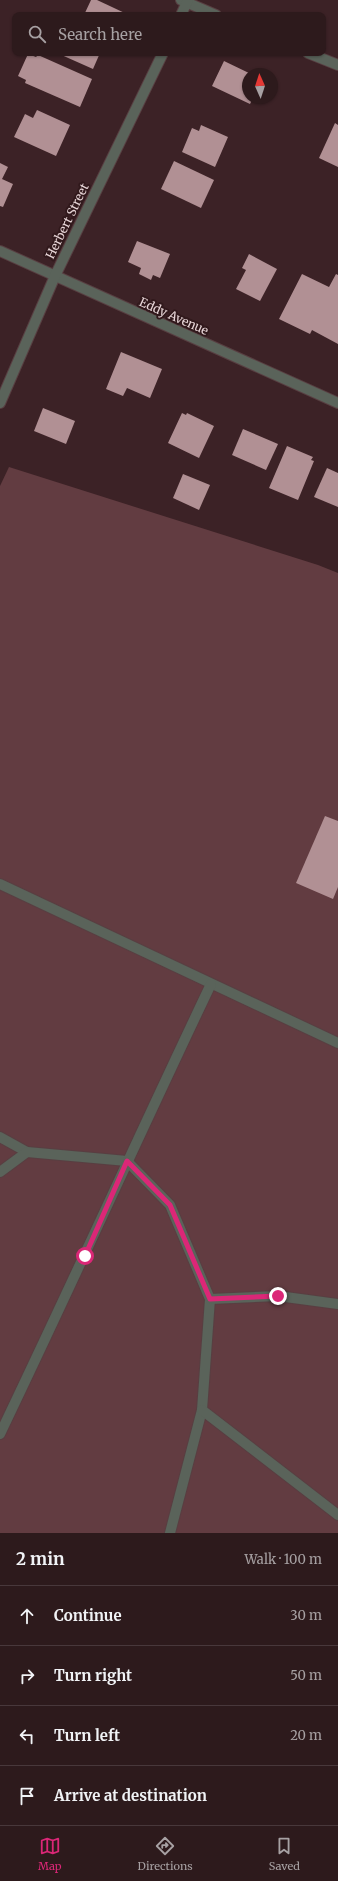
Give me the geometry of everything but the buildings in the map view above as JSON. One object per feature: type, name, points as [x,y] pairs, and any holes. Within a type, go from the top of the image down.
[{"type":"street","points":[[182,12],[186,1],[210,12]]},
{"type":"street","name":"Herbert Street","points":[[0,403],[55,276],[162,56]]},
{"type":"street","points":[[316,56],[338,65]]},
{"type":"street","name":"Eddy Avenue","points":[[0,251],[338,403]]},
{"type":"street","points":[[0,884],[338,1043]]},
{"type":"street","points":[[0,1434],[85,1256],[127,1161],[211,984]]},
{"type":"street","points":[[0,1137],[27,1152],[127,1161],[170,1205],[210,1299],[202,1410],[170,1533]]},
{"type":"street","points":[[0,1172],[27,1152]]},
{"type":"street","points":[[210,1299],[278,1296],[338,1304]]},
{"type":"street","points":[[202,1410],[338,1515]]},
{"type":"shaded area","points":[[9,467],[318,565],[338,573],[338,1533],[0,1533],[0,486]]},
{"type":"route","points":[[85,1256],[127,1161],[170,1205],[210,1299],[278,1296]]}]
